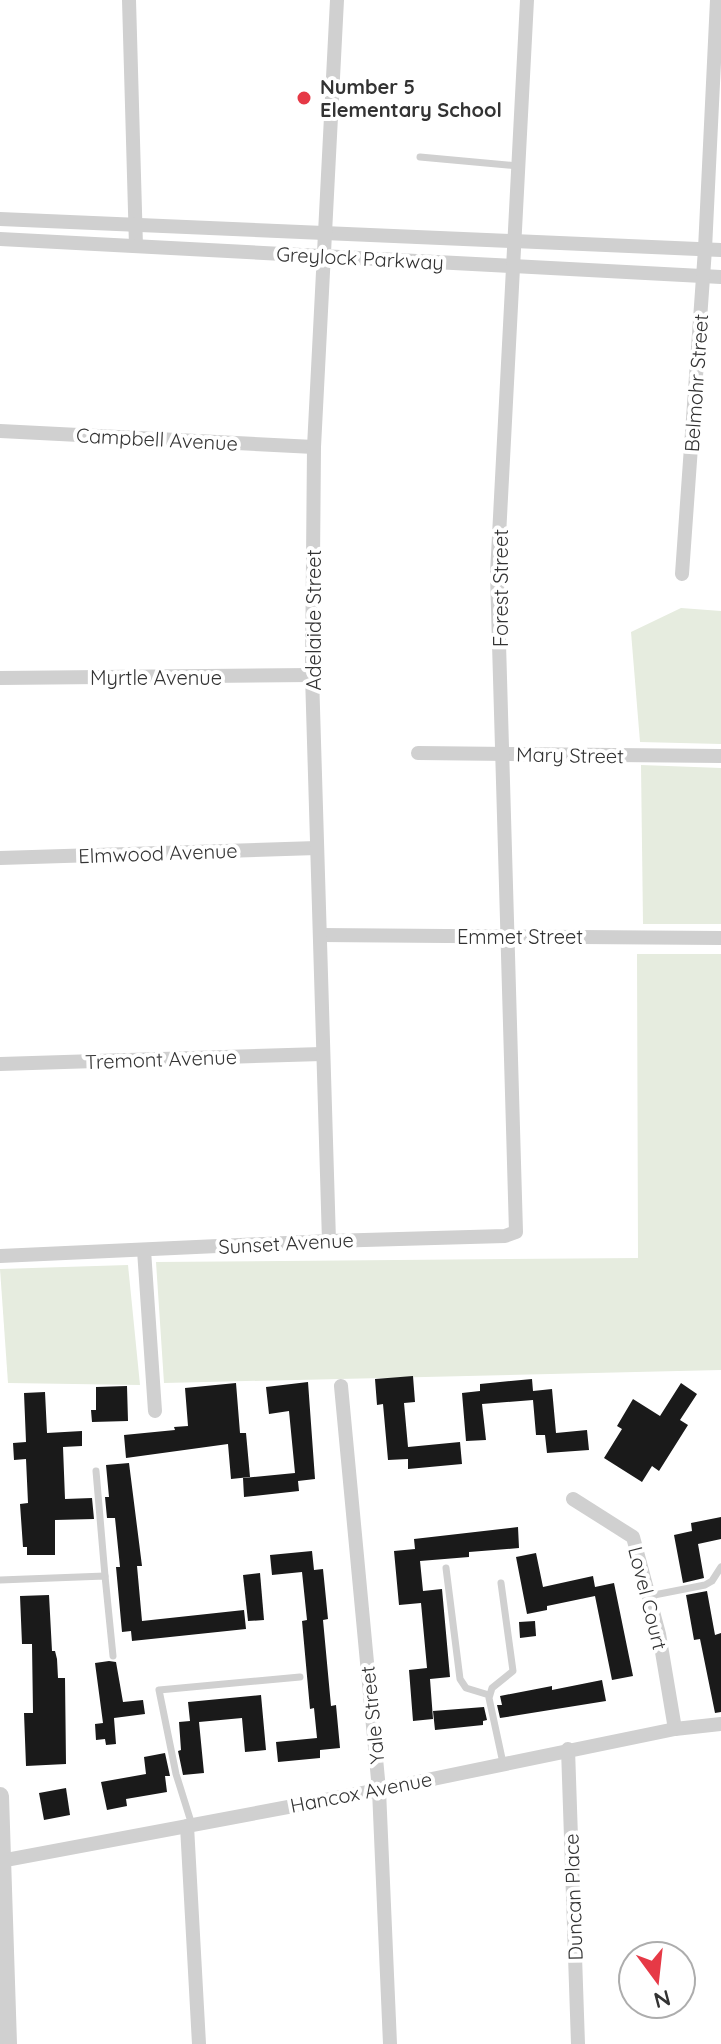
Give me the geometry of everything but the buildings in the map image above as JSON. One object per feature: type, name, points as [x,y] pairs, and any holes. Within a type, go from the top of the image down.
[{"type":"street","points":[[129,0],[136,246]]},
{"type":"street","name":"Adelaide Street","points":[[329,1241],[312,675],[314,447],[337,0]]},
{"type":"street","name":"Forest Street","points":[[516,1177],[497,574],[527,0]]},
{"type":"street","name":"Belmohr Street","points":[[682,574],[705,249],[717,0]]},
{"type":"street","name":"Greylock Parkway","points":[[0,219],[721,250]]},
{"type":"street","name":"Greylock Parkway","points":[[0,239],[721,277]]},
{"type":"street","name":"Campbell Avenue","points":[[0,431],[314,447]]},
{"type":"street","name":"Myrtle Avenue","points":[[0,678],[312,675]]},
{"type":"street","name":"Mary Street","points":[[418,753],[721,756]]},
{"type":"street","name":"Elmwood Avenue","points":[[0,858],[317,848]]},
{"type":"street","name":"Emmet Street","points":[[320,935],[721,938]]},
{"type":"street","name":"Tremont Avenue","points":[[0,1064],[322,1054]]},
{"type":"street","name":"Sunset Avenue","points":[[0,1256],[505,1236],[516,1232],[516,1177]]},
{"type":"street","points":[[144,1250],[155,1411]]},
{"type":"street","name":"Yale Street","points":[[341,1386],[379,1790],[390,2044]]},
{"type":"street","name":"Lovel Court","points":[[573,1499],[633,1537],[659,1634],[675,1729]]},
{"type":"street","name":"Hancox Avenue","points":[[2,1860],[379,1790],[568,1749],[675,1729],[721,1724]]},
{"type":"street","name":"Duncan Place","points":[[568,1749],[578,2044]]},
{"type":"street","points":[[0,1796],[8,2044]]},
{"type":"street","points":[[190,1825],[199,2044]]},
{"type":"lane","points":[[420,157],[518,166]]},
{"type":"lane","points":[[96,1471],[113,1656]]},
{"type":"lane","points":[[649,1596],[705,1585],[712,1581],[721,1567]]},
{"type":"lane","points":[[446,1568],[460,1679],[466,1688],[489,1695]]},
{"type":"lane","points":[[0,1580],[105,1576]]},
{"type":"lane","points":[[501,1583],[513,1671],[492,1688],[489,1695],[503,1763]]},
{"type":"lane","points":[[190,1825],[159,1690],[300,1677]]},
{"type":"shaded area","points":[[681,608],[721,611],[721,744],[640,742],[631,632]]},
{"type":"shaded area","points":[[641,765],[721,768],[721,924],[643,924]]},
{"type":"shaded area","points":[[637,954],[721,954],[721,1370],[164,1383],[156,1262],[638,1258]]},
{"type":"shaded area","points":[[128,1265],[140,1385],[8,1383],[0,1269]]},
{"type":"place","name":"Number 5 Elementary School","points":[[304,98]]}]
